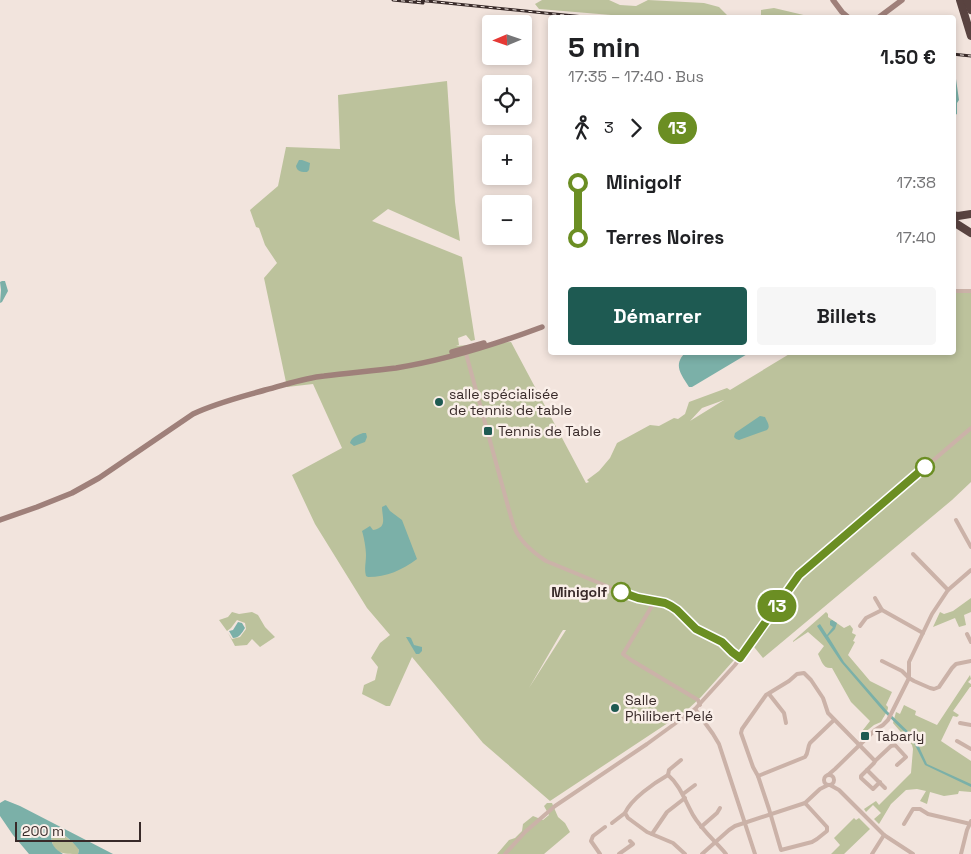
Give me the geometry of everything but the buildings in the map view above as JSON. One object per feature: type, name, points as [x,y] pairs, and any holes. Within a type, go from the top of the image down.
[{"type":"highway","points":[[960,0],[971,36]]},
{"type":"highway","points":[[967,0],[971,10]]},
{"type":"highway","points":[[956,216],[971,214]]},
{"type":"highway","points":[[956,224],[971,233]]},
{"type":"street","points":[[833,0],[846,15]]},
{"type":"street","points":[[882,15],[902,0]]},
{"type":"street","points":[[956,290],[971,290]]},
{"type":"street","points":[[409,365],[548,326]]},
{"type":"street","points":[[0,520],[72,493],[99,478],[193,414],[208,407],[314,378],[443,359],[505,341],[542,327]]},
{"type":"street","points":[[457,351],[466,352],[494,340]]},
{"type":"street","points":[[466,352],[509,510],[515,530],[522,541],[546,561],[638,598],[665,603],[677,610],[696,629],[722,642],[740,658]]},
{"type":"street","points":[[505,854],[525,832],[555,806],[647,744],[700,705],[740,658],[799,575],[971,428]]},
{"type":"street","points":[[956,520],[971,547]]},
{"type":"street","points":[[913,554],[948,590]]},
{"type":"street","points":[[820,789],[825,777],[875,730],[883,725],[890,716],[909,678],[909,662],[932,614],[952,585],[971,570]]},
{"type":"street","points":[[875,598],[882,610],[923,633]]},
{"type":"street","points":[[654,601],[623,654],[698,700],[700,705]]},
{"type":"street","points":[[860,626],[866,618],[882,610]]},
{"type":"street","points":[[966,634],[971,642]]},
{"type":"street","points":[[882,661],[902,671],[909,678],[934,689],[939,686],[956,664],[971,661]]},
{"type":"street","points":[[805,803],[827,828],[827,831],[812,842],[782,852],[758,776],[741,733],[747,721],[764,698],[797,674],[804,673],[811,680],[823,698],[826,710],[875,761]]},
{"type":"street","points":[[769,694],[784,713],[786,723]]},
{"type":"street","points":[[695,709],[719,744],[755,854]]},
{"type":"street","points":[[741,717],[747,721]]},
{"type":"street","points":[[758,776],[806,756],[810,743],[834,720]]},
{"type":"street","points":[[960,723],[971,725]]},
{"type":"street","points":[[958,741],[971,749]]},
{"type":"street","points":[[880,782],[873,789],[861,776],[891,746],[895,745],[906,757],[897,765]]},
{"type":"street","points":[[681,760],[668,770],[668,775],[684,796],[692,814],[701,827],[726,854]]},
{"type":"street","points":[[702,854],[729,830],[745,822],[805,803],[820,789],[829,785],[834,779],[835,769]]},
{"type":"street","points":[[867,770],[885,788]]},
{"type":"street","points":[[612,823],[625,813],[634,801],[668,775]]},
{"type":"street","points":[[828,775],[834,779],[839,790]]},
{"type":"street","points":[[824,780],[825,783],[839,790],[884,835],[913,854]]},
{"type":"street","points":[[652,834],[667,812],[694,785]]},
{"type":"street","points":[[701,827],[720,808]]},
{"type":"street","points":[[904,824],[913,809],[920,809],[928,814],[971,823],[967,830],[961,854]]},
{"type":"street","points":[[625,813],[628,818],[647,832],[673,843],[685,854]]},
{"type":"street","points":[[600,854],[591,841],[592,836],[605,828]]},
{"type":"street","points":[[872,854],[884,835]]},
{"type":"street","points":[[618,854],[633,844],[630,841]]},
{"type":"green space","points":[[542,0],[609,0],[620,5],[636,6],[648,0],[704,3],[719,7],[727,15],[611,15],[539,9],[535,4]]},
{"type":"green space","points":[[774,8],[804,15],[761,15],[761,10]]},
{"type":"green space","points":[[447,81],[455,202],[460,241],[388,209],[372,221],[462,257],[475,340],[471,341],[466,335],[458,338],[459,345],[456,346],[511,342],[586,483],[610,458],[617,443],[650,425],[659,426],[674,418],[678,419],[685,414],[689,402],[727,388],[730,390],[788,355],[956,355],[956,293],[971,293],[971,482],[763,658],[750,642],[686,711],[550,801],[483,743],[412,657],[390,706],[386,706],[362,694],[364,685],[375,680],[378,667],[371,658],[380,643],[390,635],[367,608],[315,524],[292,475],[342,448],[313,384],[287,387],[264,278],[277,263],[265,245],[250,210],[278,186],[286,147],[340,149],[338,95]],"holes":[[[724,400],[690,421],[702,408]],[[563,630],[566,630],[529,688],[561,633]]]},
{"type":"green space","points":[[971,598],[971,612],[964,615],[966,625],[959,627],[955,618],[933,627],[940,612],[944,614],[953,611]]},
{"type":"green space","points":[[232,612],[239,614],[252,612],[258,615],[265,627],[275,637],[260,647],[252,639],[247,645],[235,646],[228,633],[232,639],[240,637],[246,629],[245,623],[237,620],[227,631],[219,620],[228,617]]},
{"type":"green space","points":[[826,612],[828,617],[844,628],[850,625],[853,629],[852,633],[856,635],[853,641],[855,642],[848,655],[870,681],[892,692],[886,705],[888,707],[887,711],[881,722],[859,737],[870,721],[851,702],[832,668],[823,664],[818,654],[824,646],[808,632],[793,642]]},
{"type":"green space","points":[[970,675],[971,679],[968,682],[971,684],[971,687],[953,711],[959,715],[957,717],[953,716],[941,741],[971,761],[971,792],[959,791],[958,794],[944,796],[930,792],[927,804],[920,801],[926,791],[917,789],[906,790],[891,804],[879,824],[874,819],[881,813],[873,805],[866,812],[864,809],[876,801],[879,805],[911,773],[913,749],[912,745],[893,723],[896,712],[900,714],[904,705],[916,711],[915,715],[937,725]]},
{"type":"green space","points":[[547,803],[552,803],[558,817],[565,823],[570,832],[544,854],[497,854],[509,840],[515,838],[522,831],[523,824],[533,816],[543,820],[549,815],[544,806]]},
{"type":"green space","points":[[854,818],[856,820],[859,818],[870,829],[844,854],[831,854],[840,845],[834,838]]},
{"type":"green space","points":[[60,832],[76,845],[79,850],[78,854],[59,852],[53,846],[52,835]]},
{"type":"water","points":[[956,79],[959,100],[957,103],[957,114]]},
{"type":"water","points":[[299,160],[310,163],[307,172],[297,169],[296,166]]},
{"type":"water","points":[[5,281],[8,291],[0,303],[0,282]]},
{"type":"water","points":[[683,355],[746,355],[692,387],[689,387],[679,370]]},
{"type":"water","points":[[760,416],[765,417],[769,425],[767,430],[739,440],[734,437],[735,433]]},
{"type":"water","points":[[366,433],[367,437],[365,442],[354,446],[350,443],[353,438]]},
{"type":"water","points":[[386,505],[390,511],[402,520],[417,559],[394,572],[382,576],[368,577],[365,573],[366,552],[362,531],[370,526],[373,530],[381,527],[383,522],[382,507]]},
{"type":"water","points":[[832,620],[837,623],[835,629],[828,636],[844,662],[887,711],[915,738],[927,764],[971,784],[971,787],[925,765],[912,739],[884,712],[841,662],[817,626],[820,624],[827,635],[833,627],[830,625]]},
{"type":"water","points":[[238,622],[242,623],[245,628],[239,636],[233,638],[229,631],[233,630]]},
{"type":"water","points":[[406,637],[411,638],[414,645],[422,647],[422,651],[419,654],[416,654]]},
{"type":"water","points":[[5,800],[113,854],[78,854],[79,850],[73,843],[62,834],[56,832],[52,835],[52,844],[63,854],[29,854],[0,816],[0,803]]},
{"type":"railway","points":[[393,0],[423,3]]},
{"type":"railway","points":[[417,0],[564,15]]},
{"type":"railway","points":[[956,54],[971,56]]},
{"type":"bus line","name":"13","points":[[621,592],[671,606],[683,615],[696,629],[722,642],[740,658],[799,575],[925,467]]},
{"type":"place","name":"salle spécialisée de tennis de table","points":[[439,402]]},
{"type":"place","name":"Tennis de Table","points":[[488,431]]},
{"type":"place","name":"Minigolf","points":[[621,592]]},
{"type":"place","name":"Salle Philibert Pelé","points":[[615,708]]},
{"type":"place","name":"Tabarly","points":[[865,736]]}]
